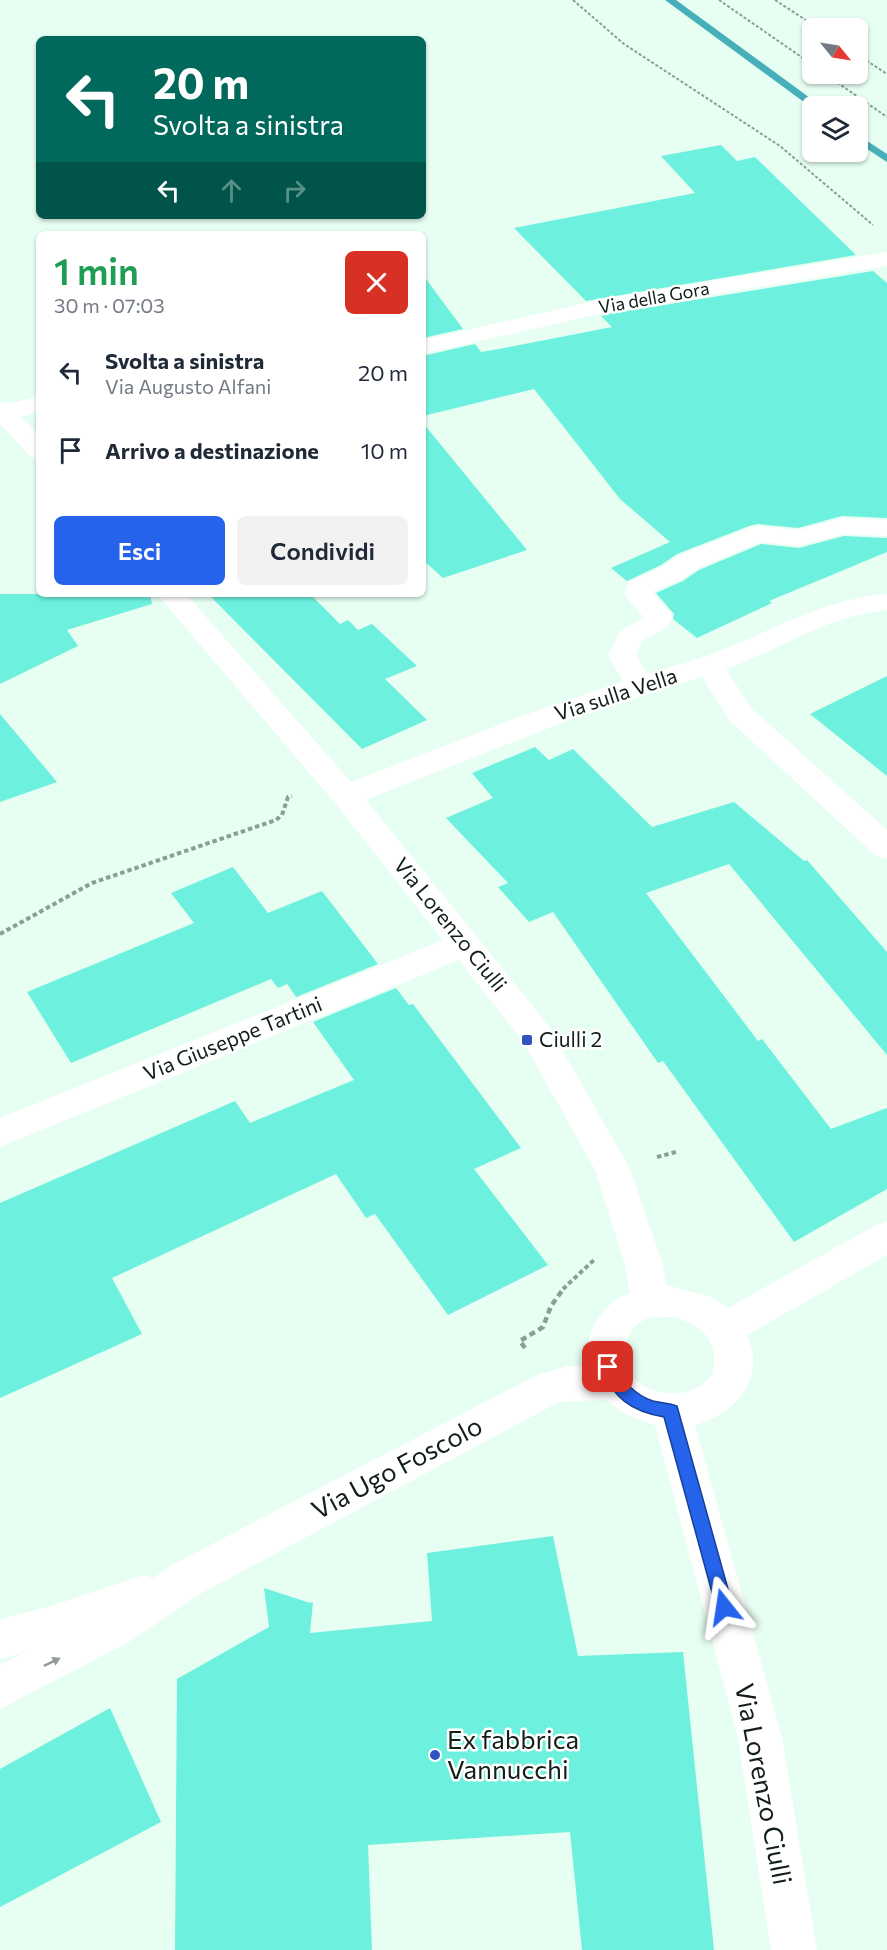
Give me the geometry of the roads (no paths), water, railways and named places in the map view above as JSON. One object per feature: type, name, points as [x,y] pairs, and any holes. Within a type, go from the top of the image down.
[{"type":"street","name":"Via della Gora","points":[[426,346],[608,305],[887,259]]},
{"type":"street","points":[[21,442],[2,412],[36,404]]},
{"type":"street","points":[[640,686],[622,655],[630,637],[657,621],[658,615],[638,594],[640,587],[672,573],[688,562],[758,534],[798,538],[843,526],[887,528]]},
{"type":"street","name":"Via Lorenzo Ciulli","points":[[174,597],[346,796],[536,1034],[612,1169],[644,1265],[650,1302]]},
{"type":"street","name":"Via sulla Vella","points":[[346,796],[592,700],[709,665],[844,608],[863,603],[887,602]]},
{"type":"street","points":[[709,665],[741,715],[887,848]]},
{"type":"street","name":"Via Giuseppe Tartini","points":[[0,1133],[466,944]]},
{"type":"street","points":[[724,1329],[887,1237]]},
{"type":"street","points":[[671,1301],[692,1305],[710,1315],[724,1329],[732,1344],[734,1361],[731,1377],[723,1392],[691,1409],[671,1411],[650,1407],[631,1398],[616,1383],[608,1367],[605,1350],[609,1333],[618,1318],[633,1308],[650,1302],[671,1301]]},
{"type":"street","name":"Via Ugo Foscolo","points":[[0,1688],[114,1628],[185,1580],[551,1387],[568,1383],[616,1383]]},
{"type":"street","name":"Via Lorenzo Ciulli","points":[[671,1411],[760,1738],[794,1950]]},
{"type":"street","name":"Via Ugo Foscolo","points":[[0,1639],[54,1625],[185,1580]]},
{"type":"waterway","points":[[670,0],[802,96]]},
{"type":"waterway","points":[[868,145],[887,159]]},
{"type":"place","name":"Ciulli 2","points":[[527,1040]]},
{"type":"place","name":"Ex fabbrica Vannucchi","points":[[435,1755]]}]
